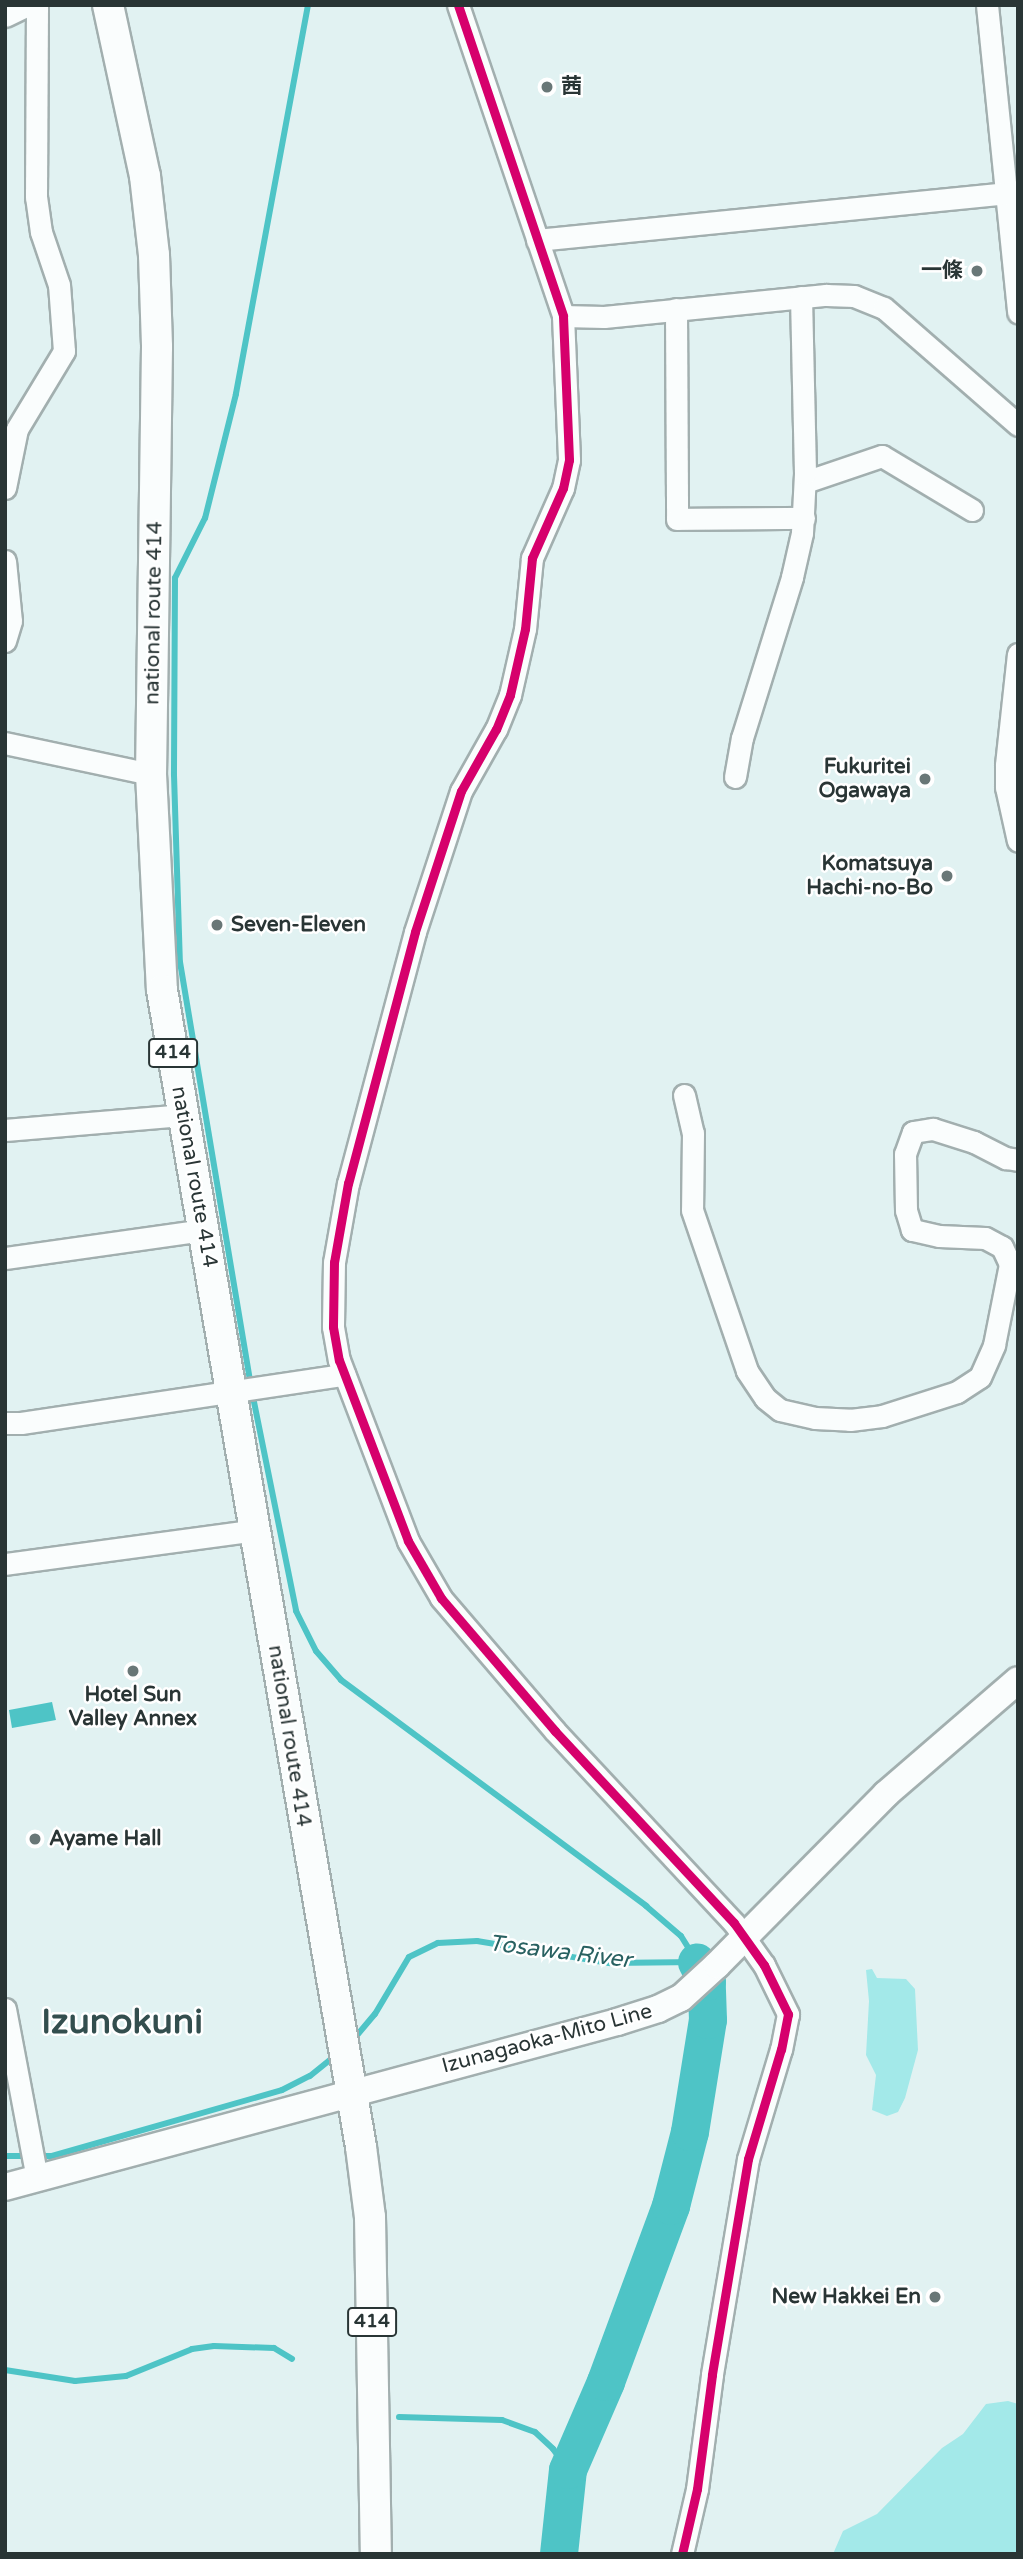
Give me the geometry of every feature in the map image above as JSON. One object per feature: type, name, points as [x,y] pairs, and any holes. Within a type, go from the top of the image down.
[{"type":"highway","name":"national route 414","points":[[108,5],[145,176],[154,255],[158,347],[151,774],[162,990],[234,1392],[254,1530],[352,2091]]},
{"type":"highway","name":"414","points":[[352,2091],[370,2217],[376,2554]]},
{"type":"main road","name":"Izunagaoka-Mito Line","points":[[5,2187],[658,2009],[695,1987],[886,1794],[1018,1680]]},
{"type":"street","points":[[5,16],[28,5]]},
{"type":"street","points":[[5,488],[17,429],[64,351],[59,285],[41,232],[36,197],[37,5]]},
{"type":"street","points":[[458,5],[563,316],[568,388],[567,477],[532,558],[525,629],[510,695],[496,729],[461,791],[435,866],[348,1183],[331,1294],[333,1327],[344,1375],[408,1541],[441,1598],[555,1731],[744,1936],[781,1995],[788,2014],[787,2028],[748,2159],[720,2324],[697,2489],[682,2554]]},
{"type":"street","points":[[987,5],[1011,193],[1018,312]]},
{"type":"street","points":[[537,240],[1011,193]]},
{"type":"street","points":[[563,316],[604,317],[801,297],[854,296],[884,308],[1018,425]]},
{"type":"street","points":[[735,776],[742,738],[792,577],[804,518],[801,297]]},
{"type":"street","points":[[676,309],[677,519],[804,518]]},
{"type":"street","points":[[805,482],[882,456],[972,510]]},
{"type":"street","points":[[5,561],[11,621],[5,641]]},
{"type":"street","points":[[1018,654],[1007,738],[1006,787],[1018,841]]},
{"type":"street","points":[[5,743],[151,774]]},
{"type":"street","points":[[684,1095],[693,1133],[692,1210],[747,1371],[765,1398],[780,1410],[815,1418],[850,1420],[882,1416],[945,1396],[980,1377],[994,1345],[1010,1264],[1002,1247],[985,1238],[939,1236],[912,1230],[906,1210],[905,1154],[913,1132],[933,1129],[974,1142],[1006,1158],[1018,1160]]},
{"type":"street","points":[[5,1130],[183,1115]]},
{"type":"street","points":[[5,1258],[203,1230]]},
{"type":"street","points":[[5,1423],[344,1375]]},
{"type":"street","points":[[5,1564],[254,1530]]},
{"type":"street","points":[[5,2009],[37,2179]]},
{"type":"shaded area","points":[[52,1702],[56,1720],[12,1728],[9,1710]]},
{"type":"shaded area","points":[[872,1969],[877,1978],[906,1979],[915,1989],[918,2050],[905,2098],[898,2112],[887,2116],[872,2110],[876,2075],[866,2055],[869,2001],[866,1970]]},
{"type":"shaded area","points":[[1008,2401],[1018,2404],[1018,2554],[833,2554],[843,2531],[877,2514],[942,2448],[963,2434],[986,2404]]},
{"type":"waterway","points":[[308,5],[236,394],[205,518],[175,578],[174,775],[180,962],[250,1382],[296,1611],[316,1651],[341,1680],[646,1906],[681,1936],[697,1962]]},
{"type":"waterway","name":"Tosawa River","points":[[353,2040],[375,2014],[409,1957],[438,1943],[477,1941],[609,1963],[697,1962]]},
{"type":"waterway","name":"Tosawa River","points":[[559,2554],[568,2470],[606,2382],[671,2206],[690,2132],[708,2020],[707,1982],[697,1962]]},
{"type":"waterway","name":"Tosawa River","points":[[5,2156],[52,2156],[282,2090],[310,2076],[337,2054]]},
{"type":"waterway","points":[[5,2370],[75,2381],[126,2376],[192,2349],[214,2346],[274,2348],[292,2359]]},
{"type":"waterway","points":[[399,2417],[502,2420],[535,2432],[553,2449],[568,2470]]},
{"type":"cycle path","points":[[458,5],[563,316],[569,460],[563,488],[532,558],[525,629],[510,695],[496,729],[461,791],[415,932],[348,1183],[334,1262],[333,1327],[339,1360],[408,1541],[441,1598],[555,1731],[734,1923],[764,1965],[788,2014],[781,2049],[748,2159],[712,2375],[697,2489],[682,2554]]},
{"type":"place","name":"茜","points":[[547,87]]},
{"type":"place","name":"一條","points":[[977,271]]},
{"type":"place","name":"Fukuritei Ogawaya","points":[[925,779]]},
{"type":"place","name":"Komatsuya Hachi-no-Bo","points":[[947,876]]},
{"type":"place","name":"Seven-Eleven","points":[[217,925]]},
{"type":"place","name":"Hotel Sun Valley Annex","points":[[133,1671]]},
{"type":"place","name":"Ayame Hall","points":[[35,1839]]},
{"type":"place","name":"New Hakkei En","points":[[935,2297]]},
{"type":"district","name":"Izunokuni","points":[[122,2022]]}]
